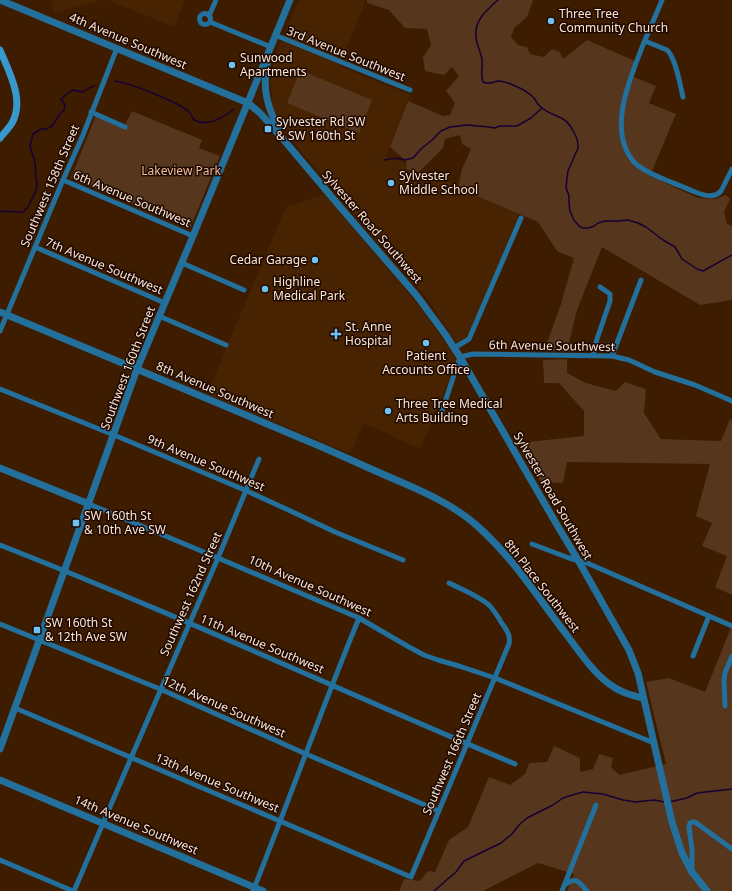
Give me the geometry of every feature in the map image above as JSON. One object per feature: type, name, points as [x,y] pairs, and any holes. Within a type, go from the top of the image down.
[{"type":"main road","points":[[0,50],[15,87],[17,101],[12,123],[0,138]]},
{"type":"street","name":"4th Avenue Southwest","points":[[0,0],[248,103]]},
{"type":"street","points":[[216,0],[210,19],[270,48],[265,75],[265,92],[267,103],[283,139]]},
{"type":"street","name":"Southwest 160th Street","points":[[0,749],[137,369],[290,0]]},
{"type":"street","points":[[662,0],[632,72],[626,92],[621,124],[622,135],[626,147],[635,163],[645,170],[695,192],[709,196],[714,196],[721,191],[731,176],[732,170]]},
{"type":"street","name":"3rd Avenue Southwest","points":[[275,36],[410,90]]},
{"type":"street","points":[[645,41],[666,50],[674,60],[683,97]]},
{"type":"street","name":"Southwest 158th Street","points":[[0,331],[3,314],[35,247],[83,134],[117,48]]},
{"type":"street","name":"Sylvester Road Southwest","points":[[248,103],[260,113],[283,139],[417,296],[460,357],[629,650],[638,673],[672,822],[682,853],[692,872],[707,891]]},
{"type":"street","points":[[91,112],[125,127]]},
{"type":"street","name":"6th Avenue Southwest","points":[[63,180],[193,236]]},
{"type":"street","points":[[454,348],[469,339],[521,218]]},
{"type":"street","name":"7th Avenue Southwest","points":[[35,247],[165,303]]},
{"type":"street","points":[[182,263],[244,290]]},
{"type":"street","points":[[612,356],[641,280]]},
{"type":"street","points":[[593,355],[596,339],[610,301],[610,294],[600,287]]},
{"type":"street","name":"8th Avenue Southwest","points":[[3,314],[137,369],[420,490]]},
{"type":"street","points":[[159,316],[226,345]]},
{"type":"street","name":"6th Avenue Southwest","points":[[460,357],[474,354],[612,356],[629,360],[655,372],[732,401]]},
{"type":"street","points":[[441,414],[460,357]]},
{"type":"street","name":"9th Avenue Southwest","points":[[0,389],[247,491],[334,532],[403,560]]},
{"type":"street","name":"Southwest 162nd Street","points":[[74,891],[160,689],[247,491],[259,460]]},
{"type":"street","name":"10th Avenue Southwest","points":[[0,468],[218,558],[358,618],[424,655],[495,678],[654,743]]},
{"type":"street","name":"8th Place Southwest","points":[[420,490],[461,513],[482,530],[523,577],[599,676],[623,693],[644,698]]},
{"type":"street","points":[[532,544],[587,563],[732,626]]},
{"type":"street","name":"11th Avenue Southwest","points":[[0,545],[64,570],[189,623],[515,764]]},
{"type":"street","name":"Southwest 166th Street","points":[[411,877],[468,744],[509,644],[510,637],[491,607],[449,582]]},
{"type":"street","points":[[693,656],[709,616]]},
{"type":"street","points":[[254,889],[306,754],[331,684],[358,618]]},
{"type":"street","name":"12th Avenue Southwest","points":[[0,624],[160,689],[439,811]]},
{"type":"street","points":[[725,706],[724,680],[725,673],[732,656]]},
{"type":"street","name":"13th Avenue Southwest","points":[[15,708],[411,877]]},
{"type":"street","name":"14th Avenue Southwest","points":[[0,780],[254,889],[263,891]]},
{"type":"street","points":[[562,891],[596,805]]},
{"type":"street","points":[[692,872],[690,823],[695,822],[732,848]]},
{"type":"street","points":[[0,860],[74,891]]},
{"type":"street","points":[[565,884],[576,880],[587,891]]},
{"type":"shaded area","points":[[51,0],[102,0],[54,13]]},
{"type":"shaded area","points":[[107,0],[185,0],[174,27]]},
{"type":"shaded area","name":"Sylvester Middle School","points":[[299,0],[366,0],[339,66],[410,95],[386,156],[521,210],[467,336],[457,343],[427,298],[300,150],[273,108],[270,75],[280,43]]},
{"type":"shaded area","name":"St. Anne Hospital","points":[[324,194],[421,308],[458,360],[420,449],[363,423],[351,454],[207,394],[286,207]]},
{"type":"green space","points":[[367,0],[533,0],[527,17],[514,28],[511,37],[518,45],[527,47],[530,54],[544,57],[552,49],[560,52],[563,59],[587,40],[635,61],[629,75],[656,86],[649,103],[676,114],[650,176],[698,198],[715,199],[726,195],[730,199],[724,212],[727,224],[732,226],[732,300],[700,305],[602,247],[577,310],[567,351],[544,351],[561,304],[574,258],[557,251],[538,222],[458,188],[462,169],[471,149],[462,144],[460,135],[445,139],[443,148],[419,172],[407,169],[406,161],[390,147],[408,101],[443,116],[450,115],[455,103],[446,91],[459,76],[452,67],[444,75],[425,71],[423,57],[431,45],[427,29],[405,28],[389,10],[367,3]]},
{"type":"green space","points":[[300,70],[372,100],[359,133],[287,103]]},
{"type":"green space","name":"Lakeview Park","points":[[132,111],[202,140],[199,148],[220,156],[190,228],[71,178],[96,115],[124,127]]},
{"type":"green space","points":[[567,359],[567,373],[586,383],[616,391],[625,382],[646,389],[644,413],[661,439],[721,441],[730,419],[732,420],[732,595],[715,587],[727,556],[702,546],[712,523],[696,516],[710,464],[567,462],[563,483],[541,482],[518,443],[584,436],[584,411],[559,383],[544,383],[543,360]]},
{"type":"green space","points":[[732,625],[732,891],[567,891],[574,874],[538,863],[483,891],[399,891],[404,879],[420,881],[428,871],[435,872],[449,840],[468,827],[489,777],[510,785],[525,774],[529,763],[547,762],[554,746],[580,758],[580,772],[593,769],[599,754],[613,758],[611,767],[619,775],[666,764],[646,682],[669,678],[705,692]]},
{"type":"waterway","points":[[498,0],[482,15],[476,30],[477,42],[482,60],[483,82],[489,83],[502,81],[522,89],[532,96],[543,109],[563,119],[572,128],[576,136],[578,148],[568,171],[566,187],[569,196],[570,211],[574,220],[579,226],[589,228],[605,221],[628,220],[638,223],[675,247],[682,259],[697,269],[703,271],[732,255]]},
{"type":"waterway","points":[[115,81],[143,89],[177,104],[185,109],[193,119],[198,122],[215,121],[234,109]]},
{"type":"waterway","points":[[0,212],[23,212],[28,207],[36,191],[37,183],[35,163],[30,146],[33,134],[41,129],[46,129],[52,126],[64,110],[65,105],[61,99],[68,93],[73,90],[83,92],[94,86]]},
{"type":"waterway","points":[[384,160],[397,158],[405,160],[413,158],[441,131],[450,127],[467,125],[495,128],[500,126],[517,126],[531,118],[542,108]]},
{"type":"waterway","points":[[669,802],[687,798],[697,793],[732,789]]},
{"type":"waterway","points":[[434,891],[456,872],[464,861],[501,843],[527,818],[553,805],[563,798],[583,792],[603,794],[635,802],[654,800],[665,802]]},
{"type":"place","name":"Three Tree Community Church","points":[[551,21]]},
{"type":"place","name":"Sunwood Apartments","points":[[232,65]]},
{"type":"place","name":"Sylvester Rd SW & SW 160th St","points":[[268,129]]},
{"type":"place","name":"Sylvester Middle School","points":[[391,183]]},
{"type":"place","name":"Cedar Garage","points":[[315,260]]},
{"type":"place","name":"Highline Medical Park","points":[[265,289]]},
{"type":"place","name":"St. Anne Hospital","points":[[336,334]]},
{"type":"place","name":"Patient Accounts Office","points":[[426,343]]},
{"type":"place","name":"Three Tree Medical Arts Building","points":[[388,411]]},
{"type":"place","name":"SW 160th St & 10th Ave SW","points":[[76,523]]},
{"type":"place","name":"SW 160th St & 12th Ave SW","points":[[37,630]]}]
